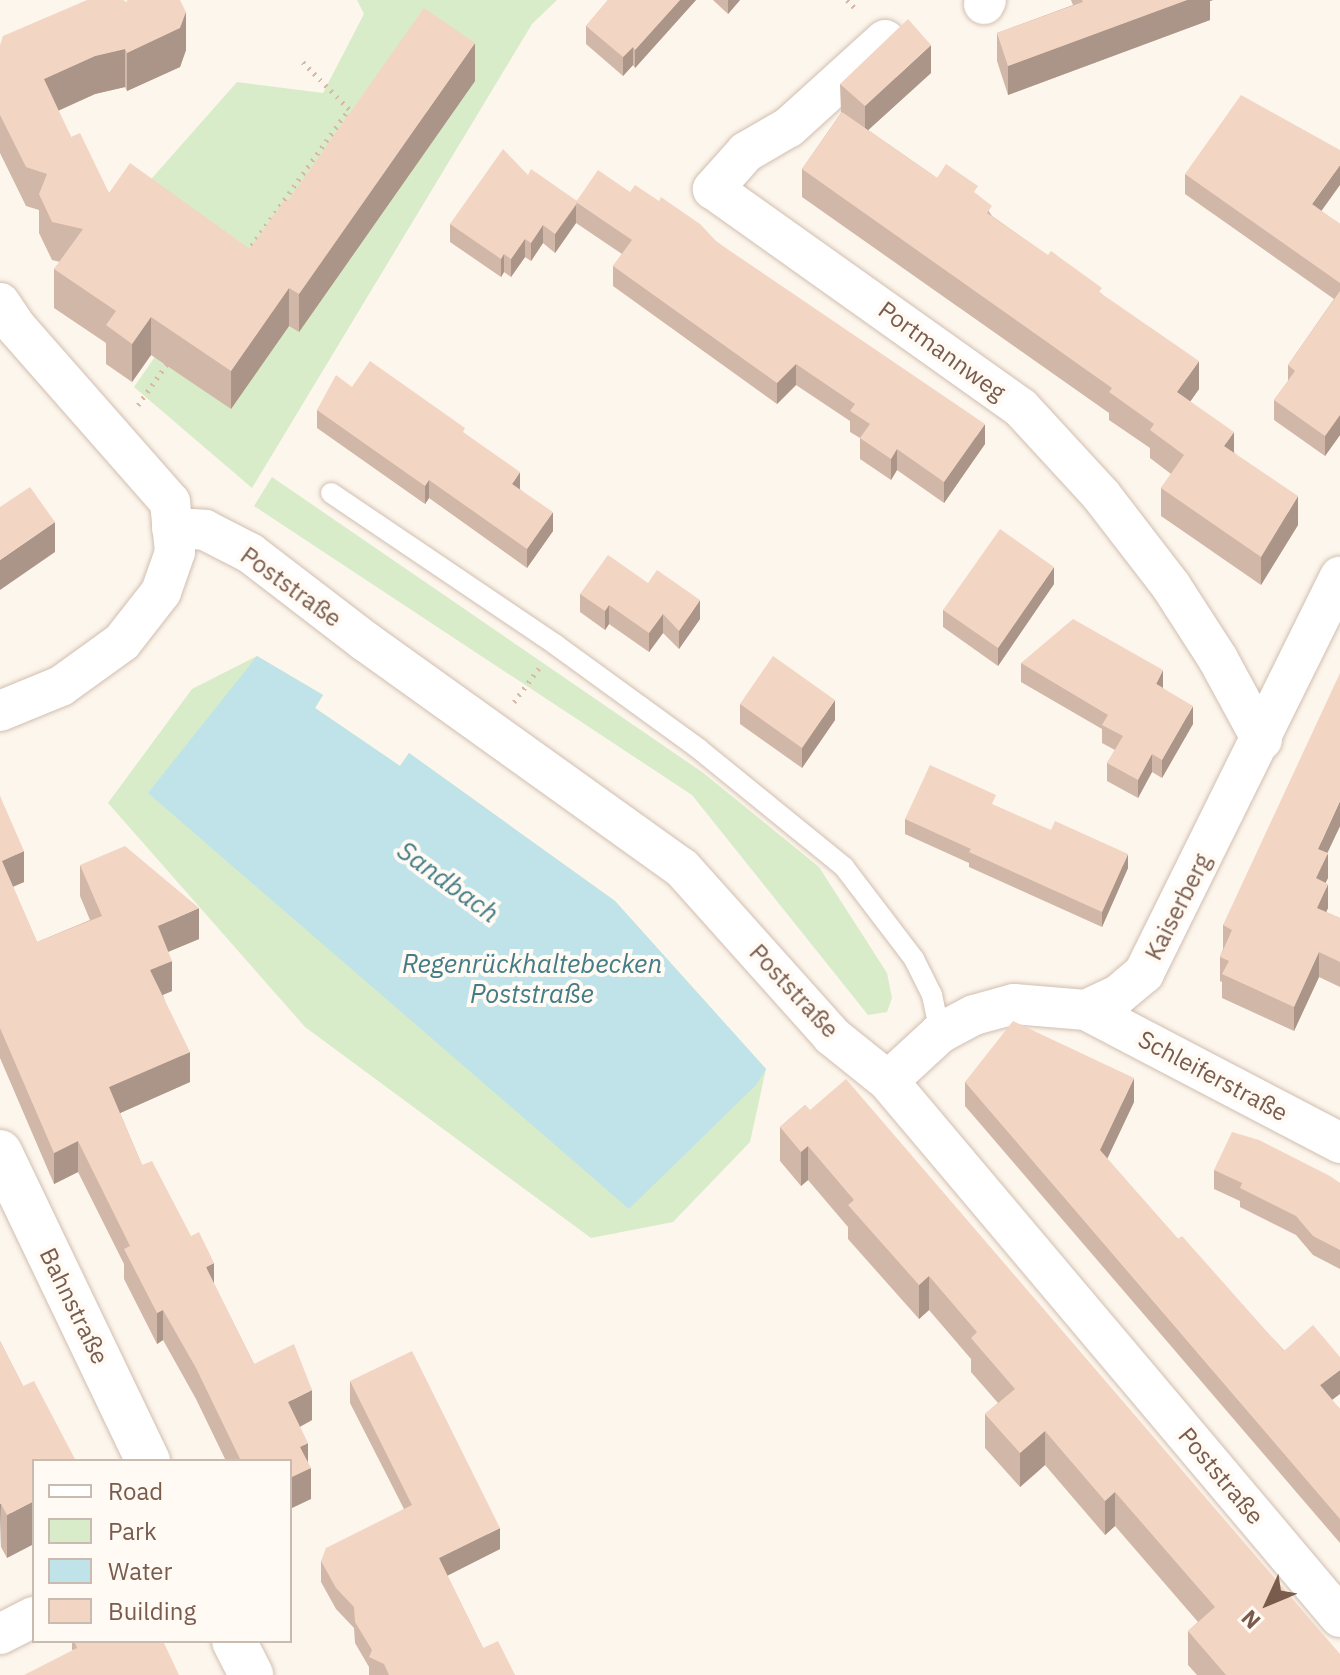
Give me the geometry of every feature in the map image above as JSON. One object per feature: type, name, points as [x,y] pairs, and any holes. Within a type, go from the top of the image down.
[{"type":"main road","name":"Bahnstraße","points":[[0,1152],[147,1459]]},
{"type":"main road","points":[[235,1643],[251,1675]]},
{"type":"street","name":"Portmannweg","points":[[885,40],[789,127],[746,152],[713,189],[1021,408],[1101,495],[1171,586],[1218,659],[1262,740]]},
{"type":"street","points":[[0,303],[17,328],[170,502],[175,552],[161,592],[122,642],[61,686],[0,711]]},
{"type":"street","name":"Poststraße","points":[[172,528],[205,530],[250,553],[366,642],[682,868],[832,1036],[882,1075],[1340,1617]]},
{"type":"street","name":"Kaiserberg","points":[[1086,1010],[1118,995],[1144,973],[1340,577]]},
{"type":"street","points":[[882,1075],[940,1033],[974,1015],[1014,1004],[1086,1010]]},
{"type":"street","name":"Schleiferstraße","points":[[1086,1010],[1340,1143]]},
{"type":"street","points":[[0,1634],[32,1618]]},
{"type":"lane","points":[[331,493],[556,645],[676,732],[844,867],[914,959],[932,995],[940,1033]]},
{"type":"path","points":[[241,261],[349,109],[302,61]]},
{"type":"path","points":[[114,439],[178,350]]},
{"type":"green space","points":[[357,0],[557,0],[532,24],[252,488],[134,387],[221,261],[138,194],[237,82],[323,93],[364,14]]},
{"type":"green space","points":[[272,477],[702,772],[819,867],[887,973],[892,998],[887,1012],[868,1015],[692,795],[254,506]]},
{"type":"green space","name":"Regenrückhaltebecken Poststraße","points":[[257,656],[323,695],[315,708],[400,766],[409,753],[615,901],[766,1069],[750,1142],[673,1222],[591,1238],[305,1027],[108,803],[192,689]]},
{"type":"water","name":"Regenrückhaltebecken Poststraße","points":[[257,656],[323,695],[315,708],[400,766],[409,753],[615,901],[766,1069],[756,1085],[629,1209],[148,793]]},
{"type":"building","points":[[87,0],[180,0],[186,12],[180,28],[127,53],[125,49],[95,56],[44,79],[71,137],[80,133],[109,193],[130,163],[250,249],[284,201],[287,202],[424,8],[475,43],[299,294],[289,288],[231,371],[151,317],[132,344],[106,325],[116,311],[54,269],[83,229],[52,222],[39,194],[47,174],[26,167],[0,115],[0,45],[3,36]]},
{"type":"building","points":[[608,0],[680,0],[635,50],[633,47],[623,57],[586,26]]},
{"type":"building","points":[[1082,0],[1187,0],[1008,66],[997,33]]},
{"type":"building","points":[[908,19],[931,45],[865,106],[840,84]]},
{"type":"building","points":[[1241,95],[1340,150],[1340,165],[1312,204],[1340,224],[1340,283],[1185,174]]},
{"type":"building","points":[[842,112],[937,178],[946,164],[978,186],[974,192],[992,206],[987,213],[1048,255],[1051,251],[1102,288],[1099,292],[1199,361],[1177,392],[1234,432],[1224,446],[1298,496],[1261,557],[1161,488],[1184,455],[1150,430],[1154,424],[1109,392],[1112,388],[802,169]]},
{"type":"building","points":[[503,149],[528,175],[531,169],[577,201],[555,234],[543,225],[531,243],[525,239],[511,259],[504,254],[501,259],[450,224]]},
{"type":"building","points":[[598,170],[630,192],[635,185],[659,201],[661,197],[700,224],[717,242],[985,424],[944,482],[897,449],[891,459],[860,438],[870,424],[850,411],[855,404],[796,364],[777,383],[613,266],[632,240],[576,202]]},
{"type":"building","points":[[1340,291],[1340,415],[1325,436],[1274,400],[1295,371],[1288,365]]},
{"type":"building","points":[[370,361],[465,428],[463,432],[520,472],[512,484],[553,512],[527,549],[429,480],[425,486],[317,410],[336,375],[352,387]]},
{"type":"building","points":[[30,487],[55,522],[0,560],[0,507]]},
{"type":"building","points":[[1000,529],[1054,567],[998,648],[943,610]]},
{"type":"building","points":[[608,555],[648,583],[657,570],[700,600],[679,631],[663,614],[649,633],[609,605],[605,611],[580,594]]},
{"type":"building","points":[[1073,619],[1163,670],[1156,684],[1193,706],[1162,760],[1152,754],[1138,780],[1107,763],[1123,736],[1102,725],[1108,715],[1021,663]]},
{"type":"building","points":[[773,656],[835,700],[802,748],[740,704]]},
{"type":"building","points":[[1340,673],[1340,801],[1318,849],[1328,853],[1316,878],[1328,884],[1317,908],[1340,918],[1340,962],[1319,952],[1294,1007],[1222,974],[1229,961],[1220,957],[1232,930],[1223,925]]},
{"type":"building","points":[[930,765],[996,795],[992,804],[1051,830],[1055,821],[1128,854],[1102,912],[969,852],[971,849],[905,819]]},
{"type":"building","points":[[0,796],[24,851],[2,861],[37,942],[102,916],[80,865],[125,846],[199,908],[158,926],[172,961],[150,970],[190,1052],[109,1087],[142,1165],[152,1161],[191,1236],[199,1232],[214,1263],[206,1267],[254,1364],[294,1344],[312,1390],[288,1402],[308,1443],[300,1447],[311,1468],[292,1477],[292,1459],[240,1459],[196,1368],[163,1310],[157,1313],[124,1249],[130,1246],[78,1141],[54,1153],[0,1028]]},
{"type":"building","points":[[1013,1021],[1134,1078],[1100,1150],[1178,1239],[1182,1236],[1284,1351],[1313,1325],[1340,1357],[1340,1370],[1320,1385],[1340,1409],[1340,1519],[965,1082]]},
{"type":"building","points":[[846,1079],[1340,1654],[1340,1675],[1226,1675],[1188,1631],[1215,1607],[1115,1492],[1105,1501],[1045,1431],[1020,1453],[985,1414],[1015,1389],[971,1338],[977,1332],[929,1276],[919,1285],[848,1205],[854,1200],[808,1146],[801,1152],[780,1127],[805,1105],[810,1110]]},
{"type":"building","points":[[1232,1132],[1259,1140],[1340,1183],[1340,1250],[1313,1236],[1296,1216],[1240,1188],[1242,1183],[1214,1170]]},
{"type":"building","points":[[0,1341],[23,1386],[34,1381],[75,1459],[32,1459],[32,1502],[7,1515],[0,1504]]},
{"type":"building","points":[[412,1351],[500,1528],[439,1558],[483,1648],[498,1641],[515,1675],[389,1675],[384,1664],[369,1657],[372,1650],[355,1622],[354,1607],[336,1588],[321,1561],[326,1548],[412,1505],[350,1381]]},
{"type":"building","points":[[75,1643],[164,1643],[179,1675],[24,1675],[77,1648]]},
{"type":"water label","name":"Sandbach","points":[[448,882]]}]
